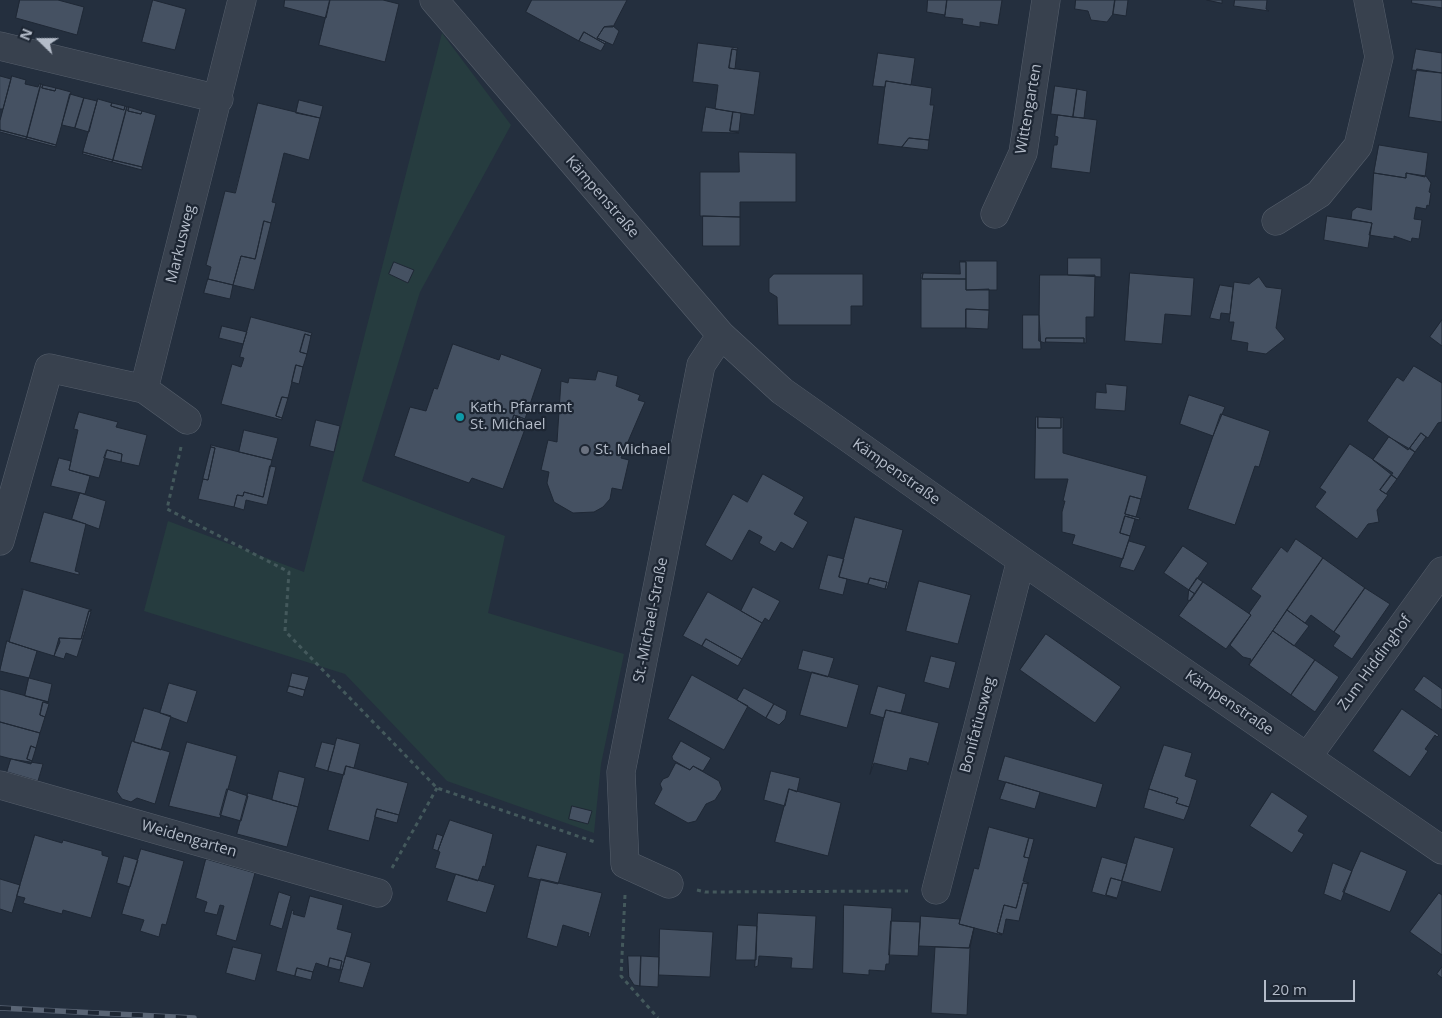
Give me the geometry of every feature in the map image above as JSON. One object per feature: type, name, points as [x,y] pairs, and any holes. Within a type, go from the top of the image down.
[{"type":"street","name":"Markusweg","points":[[144,389],[219,99],[242,0]]},
{"type":"street","name":"Kämpenstraße","points":[[434,0],[721,335],[782,391],[1022,560],[1442,850]]},
{"type":"street","name":"Wittengarten","points":[[995,214],[1023,154],[1046,0]]},
{"type":"street","points":[[1276,221],[1319,194],[1358,146],[1379,56],[1368,0]]},
{"type":"street","points":[[0,46],[219,99]]},
{"type":"street","name":"St.-Michael-Straße","points":[[625,864],[621,772],[701,365],[721,335]]},
{"type":"street","points":[[0,541],[49,368],[144,389],[187,420]]},
{"type":"street","name":"Bonifatiusweg","points":[[936,890],[1022,560]]},
{"type":"street","name":"Zum Hiddinghof","points":[[1308,756],[1442,571]]},
{"type":"street","name":"Weidengarten","points":[[0,785],[378,893]]},
{"type":"street","points":[[625,864],[669,884]]},
{"type":"path","points":[[187,420],[167,509],[289,572],[285,631],[437,788],[602,844],[625,864],[621,976],[658,1018]]},
{"type":"path","points":[[378,893],[437,788]]},
{"type":"path","points":[[669,884],[705,892],[936,890]]},
{"type":"green space","points":[[442,33],[511,125],[420,292],[362,481],[505,536],[488,613],[624,654],[601,764],[594,833],[447,781],[345,674],[144,611],[168,521],[304,572]]},
{"type":"building","points":[[20,0],[58,0],[84,7],[77,35],[16,18]]},
{"type":"building","points":[[153,0],[186,9],[175,50],[142,42]]},
{"type":"building","points":[[285,0],[330,0],[326,18],[284,7]]},
{"type":"building","points":[[330,0],[383,0],[399,4],[385,62],[319,45]]},
{"type":"building","points":[[532,0],[627,0],[613,27],[604,27],[597,38],[606,42],[605,44],[584,32],[579,41],[526,12]]},
{"type":"building","points":[[928,0],[947,0],[945,15],[927,12]]},
{"type":"building","points":[[947,0],[1002,0],[998,25],[980,22],[980,27],[962,24],[963,19],[945,17]]},
{"type":"building","points":[[1076,0],[1115,0],[1113,14],[1107,22],[1091,20],[1088,11],[1075,9]]},
{"type":"building","points":[[1115,0],[1128,0],[1126,16],[1113,14]]},
{"type":"building","points":[[1207,0],[1222,0],[1222,3]]},
{"type":"building","points":[[1235,0],[1267,0],[1266,9],[1269,11],[1234,6]]},
{"type":"building","points":[[1412,0],[1442,0],[1442,8],[1412,3]]},
{"type":"building","points":[[613,26],[619,31],[613,45],[597,38],[604,27]]},
{"type":"building","points":[[584,32],[605,44],[601,51],[579,41]]},
{"type":"building","points":[[698,43],[738,48],[737,50],[732,49],[729,68],[760,72],[754,115],[715,109],[718,85],[693,82]]},
{"type":"building","points":[[732,49],[737,50],[735,69],[729,68]]},
{"type":"building","points":[[1416,49],[1442,53],[1442,73],[1412,70]]},
{"type":"building","points":[[878,53],[915,58],[911,85],[886,81],[885,87],[873,86]]},
{"type":"building","points":[[1417,69],[1442,73],[1442,122],[1409,117]]},
{"type":"building","points":[[0,76],[11,79],[3,109],[0,109]]},
{"type":"building","points":[[12,76],[26,80],[25,84],[38,87],[41,84],[27,137],[0,130],[0,121]]},
{"type":"building","points":[[886,81],[932,88],[930,105],[934,105],[929,140],[909,138],[902,147],[878,144]]},
{"type":"building","points":[[41,84],[43,85],[42,88],[55,91],[56,88],[71,92],[56,145],[27,137]]},
{"type":"building","points":[[43,85],[56,88],[55,91],[42,88]]},
{"type":"building","points":[[1055,86],[1077,89],[1073,117],[1051,114]]},
{"type":"building","points":[[1077,89],[1087,91],[1084,118],[1073,117]]},
{"type":"building","points":[[70,94],[84,98],[75,128],[62,125]]},
{"type":"building","points":[[84,98],[97,101],[89,132],[75,128]]},
{"type":"building","points":[[98,99],[112,103],[111,106],[124,110],[125,106],[127,107],[113,160],[83,152]]},
{"type":"building","points":[[299,100],[323,106],[320,118],[296,113]]},
{"type":"building","points":[[112,103],[125,106],[124,110],[111,106]]},
{"type":"building","points":[[258,103],[320,118],[309,160],[284,153],[272,202],[276,203],[271,223],[264,221],[255,259],[241,256],[233,285],[208,279],[211,267],[206,265],[225,191],[235,193]]},
{"type":"building","points":[[127,107],[129,107],[128,111],[141,114],[142,111],[156,115],[142,167],[113,160]]},
{"type":"building","points":[[129,107],[142,111],[141,114],[128,111]]},
{"type":"building","points":[[706,107],[733,112],[730,131],[739,133],[702,132]]},
{"type":"building","points":[[733,112],[741,113],[739,131],[730,131]]},
{"type":"building","points":[[1058,115],[1097,120],[1090,173],[1051,168],[1054,145],[1057,145],[1058,137],[1055,136]]},
{"type":"building","points":[[0,130],[27,137],[26,139],[0,132]]},
{"type":"building","points":[[27,137],[56,145],[56,147],[26,139]]},
{"type":"building","points":[[909,138],[929,140],[928,150],[902,147]]},
{"type":"building","points":[[1379,145],[1428,153],[1425,177],[1406,173],[1406,178],[1374,173]]},
{"type":"building","points":[[83,152],[113,160],[112,162],[83,154]]},
{"type":"building","points":[[739,152],[796,153],[796,202],[740,202],[740,217],[700,216],[700,172],[739,172]]},
{"type":"building","points":[[113,160],[142,167],[142,170],[112,162]]},
{"type":"building","points":[[1374,173],[1406,178],[1406,173],[1426,176],[1431,183],[1429,206],[1427,205],[1426,209],[1416,207],[1414,219],[1422,220],[1419,239],[1412,238],[1411,242],[1394,236],[1394,239],[1369,235],[1372,223],[1351,219],[1352,211],[1357,207],[1371,210]]},
{"type":"building","points":[[703,216],[740,217],[740,246],[703,246]]},
{"type":"building","points":[[1327,216],[1372,223],[1368,248],[1324,240]]},
{"type":"building","points":[[264,221],[271,223],[254,290],[233,285],[241,256],[255,259]]},
{"type":"building","points":[[1068,258],[1101,258],[1101,277],[1068,275]]},
{"type":"building","points":[[960,261],[997,261],[997,290],[966,290],[966,262]]},
{"type":"building","points":[[394,262],[414,270],[408,283],[389,274]]},
{"type":"building","points":[[960,262],[966,262],[966,279],[922,279],[923,273],[960,274]]},
{"type":"building","points":[[923,273],[922,279],[966,279],[966,290],[989,289],[989,310],[966,309],[966,328],[921,328],[921,274]]},
{"type":"building","points":[[1130,273],[1194,278],[1191,316],[1165,314],[1162,344],[1125,341]]},
{"type":"building","points":[[774,274],[863,274],[863,306],[851,306],[851,325],[778,325],[777,297],[769,292],[769,279]]},
{"type":"building","points":[[1040,275],[1095,275],[1094,317],[1086,317],[1086,343],[1084,343],[1084,338],[1046,338],[1045,343],[1039,341]]},
{"type":"building","points":[[1259,277],[1266,287],[1282,289],[1276,328],[1285,339],[1266,354],[1247,351],[1248,343],[1231,340],[1234,322],[1229,322],[1234,282],[1249,284]]},
{"type":"building","points":[[208,279],[233,285],[230,299],[204,293]]},
{"type":"building","points":[[1220,285],[1233,287],[1230,314],[1221,313],[1220,320],[1210,318]]},
{"type":"building","points":[[966,309],[989,310],[988,329],[966,328]]},
{"type":"building","points":[[1023,315],[1039,315],[1041,349],[1023,349]]},
{"type":"building","points":[[251,317],[312,333],[311,336],[305,334],[300,352],[307,354],[303,367],[296,365],[288,398],[282,397],[276,416],[282,418],[282,420],[221,404],[232,364],[241,367],[244,358],[240,357]]},
{"type":"building","points":[[1442,320],[1442,346],[1430,337]]},
{"type":"building","points":[[222,326],[247,332],[243,344],[219,338]]},
{"type":"building","points":[[305,334],[311,336],[307,354],[300,352]]},
{"type":"building","points":[[1046,338],[1084,338],[1084,343],[1046,342]]},
{"type":"building","name":"Kath. Pfarramt St. Michael","points":[[453,344],[499,360],[501,354],[542,369],[525,419],[514,415],[511,424],[525,429],[503,489],[472,478],[469,483],[394,456],[410,407],[426,411],[434,388],[437,389]]},
{"type":"building","points":[[296,365],[303,367],[299,384],[292,382]]},
{"type":"building","points":[[1414,366],[1442,383],[1442,422],[1438,423],[1428,438],[1421,433],[1408,450],[1367,421],[1397,377],[1403,381]]},
{"type":"building","name":"St. Michael","points":[[598,371],[618,376],[616,386],[640,395],[638,400],[645,402],[621,458],[629,460],[622,490],[612,488],[610,499],[603,507],[594,512],[573,513],[554,502],[547,483],[549,472],[541,470],[548,440],[557,442],[561,381],[568,383],[569,378],[595,380]]},
{"type":"building","points":[[1106,384],[1127,386],[1125,411],[1095,409],[1096,392],[1106,393]]},
{"type":"building","points":[[1189,395],[1225,407],[1213,436],[1180,424]]},
{"type":"building","points":[[282,397],[288,398],[282,418],[276,416]]},
{"type":"building","points":[[79,412],[118,422],[116,427],[147,435],[139,466],[121,462],[122,454],[107,450],[99,478],[69,470],[78,430],[74,429]]},
{"type":"building","points":[[1221,414],[1270,431],[1259,467],[1255,466],[1235,525],[1188,509]]},
{"type":"building","points":[[514,415],[525,419],[521,427],[511,424]]},
{"type":"building","points":[[1036,417],[1038,417],[1038,428],[1061,428],[1061,418],[1063,417],[1063,453],[1147,476],[1141,499],[1130,496],[1125,514],[1140,518],[1139,520],[1125,516],[1120,533],[1130,536],[1123,559],[1072,544],[1075,535],[1062,532],[1062,512],[1065,501],[1063,501],[1068,479],[1035,479]]},
{"type":"building","points":[[1038,417],[1061,418],[1061,428],[1038,428]]},
{"type":"building","points":[[316,420],[340,426],[334,452],[310,446]]},
{"type":"building","points":[[244,430],[278,438],[272,460],[239,452]]},
{"type":"building","points":[[1421,433],[1426,437],[1415,452],[1410,448]]},
{"type":"building","points":[[1389,437],[1415,452],[1397,479],[1373,460]]},
{"type":"building","points":[[1350,444],[1393,473],[1380,490],[1388,495],[1377,510],[1379,522],[1368,524],[1357,539],[1315,507],[1326,492],[1320,488]]},
{"type":"building","points":[[211,445],[272,460],[263,497],[244,492],[243,496],[237,495],[234,507],[198,499],[203,479],[208,480],[215,448],[211,447]]},
{"type":"building","points":[[211,447],[215,448],[208,480],[203,479]]},
{"type":"building","points":[[107,450],[122,454],[121,462],[104,458]]},
{"type":"building","points":[[59,458],[71,461],[69,470],[90,476],[85,494],[51,486]]},
{"type":"building","points":[[270,466],[276,467],[267,505],[246,500],[244,510],[234,507],[237,495],[243,496],[244,492],[263,497]]},
{"type":"building","points":[[763,474],[804,497],[794,514],[808,522],[793,549],[781,542],[775,552],[759,543],[762,537],[749,530],[732,561],[705,545],[733,494],[747,502]]},
{"type":"building","points":[[1391,475],[1397,479],[1386,494],[1380,490]]},
{"type":"building","points":[[80,493],[106,501],[99,529],[72,519]]},
{"type":"building","points":[[1130,496],[1141,499],[1136,517],[1125,514]]},
{"type":"building","points":[[44,512],[86,524],[75,571],[79,572],[79,575],[30,562]]},
{"type":"building","points":[[1125,516],[1135,519],[1130,536],[1120,533]]},
{"type":"building","points":[[855,517],[903,530],[887,589],[885,589],[887,582],[870,578],[868,584],[839,577]]},
{"type":"building","points":[[1296,539],[1323,558],[1249,665],[1251,659],[1243,657],[1230,645],[1251,615],[1249,613],[1261,596],[1251,589],[1281,547],[1287,552]]},
{"type":"building","points":[[1129,541],[1146,546],[1134,571],[1120,567]]},
{"type":"building","points":[[1183,546],[1208,563],[1189,590],[1164,573]]},
{"type":"building","points":[[828,555],[844,559],[839,577],[847,579],[843,595],[819,589]]},
{"type":"building","points":[[1323,558],[1365,588],[1334,632],[1311,615],[1305,623],[1287,610]]},
{"type":"building","points":[[870,578],[887,582],[885,589],[868,584]]},
{"type":"building","points":[[1197,578],[1203,582],[1195,594],[1189,590]]},
{"type":"building","points":[[919,581],[971,595],[958,644],[906,631]]},
{"type":"building","points":[[1203,582],[1251,615],[1226,649],[1179,616]]},
{"type":"building","points":[[753,587],[780,601],[769,621],[765,618],[762,623],[741,611]]},
{"type":"building","points":[[1365,588],[1390,604],[1352,659],[1333,646],[1340,636],[1334,632]]},
{"type":"building","points":[[22,589],[92,610],[89,611],[81,639],[59,638],[54,656],[9,642]]},
{"type":"building","points":[[1189,590],[1195,594],[1190,601],[1188,600]]},
{"type":"building","points":[[708,592],[762,623],[742,659],[706,639],[702,646],[683,636]]},
{"type":"building","points":[[1287,610],[1309,626],[1294,646],[1273,631]]},
{"type":"building","points":[[89,611],[91,612],[77,657],[66,653],[64,659],[54,656],[60,642],[59,638],[81,639]]},
{"type":"building","points":[[1273,631],[1315,660],[1291,695],[1249,665]]},
{"type":"building","points":[[1046,634],[1121,687],[1095,723],[1020,670]]},
{"type":"building","points":[[706,639],[742,659],[738,666],[702,646]]},
{"type":"building","points":[[7,641],[37,651],[29,678],[0,671]]},
{"type":"building","points":[[803,650],[834,658],[828,677],[798,669]]},
{"type":"building","points":[[931,656],[956,662],[949,689],[924,682]]},
{"type":"building","points":[[1315,660],[1339,677],[1315,712],[1291,695]]},
{"type":"building","points":[[812,672],[859,685],[847,728],[800,715]]},
{"type":"building","points":[[292,673],[309,677],[305,690],[289,686]]},
{"type":"building","points":[[692,675],[748,706],[724,750],[668,719]]},
{"type":"building","points":[[1424,676],[1442,689],[1442,710],[1414,690]]},
{"type":"building","points":[[29,678],[52,684],[48,702],[25,696]]},
{"type":"building","points":[[169,683],[197,691],[187,723],[160,713]]},
{"type":"building","points":[[289,686],[305,690],[303,697],[287,692]]},
{"type":"building","points":[[878,686],[906,694],[901,713],[886,710],[884,718],[870,714]]},
{"type":"building","points":[[744,688],[774,704],[766,718],[737,700]]},
{"type":"building","points":[[0,689],[49,702],[43,702],[40,715],[45,717],[40,733],[0,722]]},
{"type":"building","points":[[43,702],[49,704],[45,717],[40,715]]},
{"type":"building","points":[[774,704],[787,711],[785,719],[779,725],[766,718]]},
{"type":"building","points":[[144,708],[171,716],[161,750],[134,742]]},
{"type":"building","points":[[1402,709],[1439,735],[1437,737],[1435,735],[1425,749],[1428,751],[1410,777],[1373,751]]},
{"type":"building","points":[[886,710],[939,723],[928,765],[927,762],[910,758],[907,771],[874,763],[870,774]]},
{"type":"building","points":[[0,722],[40,733],[36,748],[31,746],[27,759],[32,761],[31,764],[0,756]]},
{"type":"building","points":[[337,738],[360,744],[354,768],[346,766],[344,775],[328,771]]},
{"type":"building","points":[[132,741],[170,752],[155,804],[137,798],[131,802],[122,799],[117,792]]},
{"type":"building","points":[[681,741],[711,758],[703,771],[693,766],[690,770],[673,760],[672,757]]},
{"type":"building","points":[[187,742],[237,756],[220,818],[169,806]]},
{"type":"building","points":[[322,742],[335,745],[328,771],[315,767]]},
{"type":"building","points":[[1164,745],[1192,753],[1185,776],[1197,780],[1189,807],[1176,803],[1178,798],[1149,789]]},
{"type":"building","points":[[31,746],[36,748],[32,761],[27,759]]},
{"type":"building","points":[[1005,756],[1103,784],[1096,808],[998,780]]},
{"type":"building","points":[[11,759],[43,764],[38,781],[7,772]]},
{"type":"building","points":[[676,763],[690,770],[693,766],[719,781],[722,789],[715,800],[706,804],[696,821],[688,823],[654,804],[662,789],[660,784],[663,779],[668,777]]},
{"type":"building","points":[[346,766],[408,783],[399,815],[377,809],[369,841],[328,830]]},
{"type":"building","points":[[279,771],[305,778],[298,807],[272,800]]},
{"type":"building","points":[[771,771],[800,778],[797,792],[789,789],[785,806],[764,800]]},
{"type":"building","points":[[1006,782],[1040,792],[1035,809],[1000,799]]},
{"type":"building","points":[[227,789],[248,796],[241,821],[220,815]]},
{"type":"building","points":[[789,789],[841,803],[828,856],[775,842]]},
{"type":"building","points":[[1149,789],[1178,798],[1176,803],[1189,807],[1184,820],[1144,808]]},
{"type":"building","points":[[1272,792],[1308,816],[1298,831],[1304,834],[1292,853],[1250,826]]},
{"type":"building","points":[[248,793],[298,807],[287,847],[237,834]]},
{"type":"building","points":[[572,806],[592,811],[588,824],[569,819]]},
{"type":"building","points":[[377,809],[399,815],[397,823],[375,817]]},
{"type":"building","points":[[450,820],[493,834],[485,867],[483,866],[478,881],[435,868],[440,852],[438,851]]},
{"type":"building","points":[[989,827],[1029,838],[1024,857],[1029,858],[1023,881],[1029,883],[1023,883],[1016,908],[1004,905],[997,932],[1002,935],[959,924],[974,868],[978,869]]},
{"type":"building","points":[[437,834],[443,836],[438,851],[433,849]]},
{"type":"building","points":[[35,835],[62,843],[63,840],[102,851],[102,855],[109,857],[91,918],[63,910],[62,914],[23,903],[25,898],[17,896]]},
{"type":"building","points":[[1135,837],[1174,848],[1161,892],[1122,881]]},
{"type":"building","points":[[1029,838],[1034,839],[1029,858],[1024,857]]},
{"type":"building","points":[[537,845],[567,853],[558,884],[528,877]]},
{"type":"building","points":[[141,849],[184,861],[166,925],[162,924],[159,937],[140,931],[144,920],[122,914]]},
{"type":"building","points":[[1361,851],[1407,871],[1390,912],[1343,892]]},
{"type":"building","points":[[124,856],[138,860],[130,887],[117,883]]},
{"type":"building","points":[[1102,857],[1127,864],[1122,881],[1111,878],[1106,895],[1117,899],[1092,892]]},
{"type":"building","points":[[206,859],[255,873],[236,941],[216,935],[224,906],[220,905],[217,915],[204,912],[207,902],[196,898]]},
{"type":"building","points":[[1333,863],[1352,871],[1341,901],[1324,894]]},
{"type":"building","points":[[456,874],[495,885],[486,913],[447,901]]},
{"type":"building","points":[[1111,878],[1122,881],[1117,898],[1106,895]]},
{"type":"building","points":[[0,879],[20,885],[12,913],[0,909]]},
{"type":"building","points":[[541,879],[602,893],[590,937],[588,936],[589,933],[563,925],[557,947],[527,938]]},
{"type":"building","points":[[1023,883],[1028,884],[1019,921],[1006,919],[1003,934],[997,932],[1004,905],[1016,908]]},
{"type":"building","points":[[279,892],[291,896],[282,929],[270,925]]},
{"type":"building","points":[[1439,893],[1442,895],[1442,955],[1410,932]]},
{"type":"building","points":[[310,896],[343,905],[337,929],[352,933],[342,970],[340,970],[342,961],[330,958],[328,967],[316,963],[313,972],[297,968],[295,976],[276,971],[292,910],[294,911],[293,914],[304,917]]},
{"type":"building","points":[[844,905],[892,908],[889,964],[886,964],[885,971],[869,970],[869,975],[843,973]]},
{"type":"building","points":[[758,913],[816,916],[813,969],[791,968],[792,958],[759,956],[758,966],[755,967]]},
{"type":"building","points":[[921,916],[960,919],[959,924],[974,928],[969,948],[919,946]]},
{"type":"building","points":[[891,921],[920,922],[918,956],[889,955]]},
{"type":"building","points":[[738,925],[757,926],[756,960],[736,960]]},
{"type":"building","points":[[974,928],[970,948],[967,1015],[931,1013],[935,947],[969,948]]},
{"type":"building","points":[[660,929],[713,932],[710,977],[659,975]]},
{"type":"building","points":[[233,947],[262,954],[255,981],[226,973]]},
{"type":"building","points":[[346,956],[371,963],[363,988],[339,982]]},
{"type":"building","points":[[628,956],[641,956],[640,986],[634,985],[629,977]]},
{"type":"building","points":[[641,956],[659,957],[658,987],[640,986]]},
{"type":"building","points":[[330,958],[342,961],[340,970],[328,967]]},
{"type":"building","points":[[1442,967],[1442,978],[1437,974]]},
{"type":"building","points":[[297,968],[313,972],[311,980],[295,976]]},
{"type":"railway","points":[[0,1008],[194,1018]]},
{"type":"place","name":"Kath. Pfarramt St. Michael","points":[[460,417]]},
{"type":"place","name":"St. Michael","points":[[585,450]]}]
